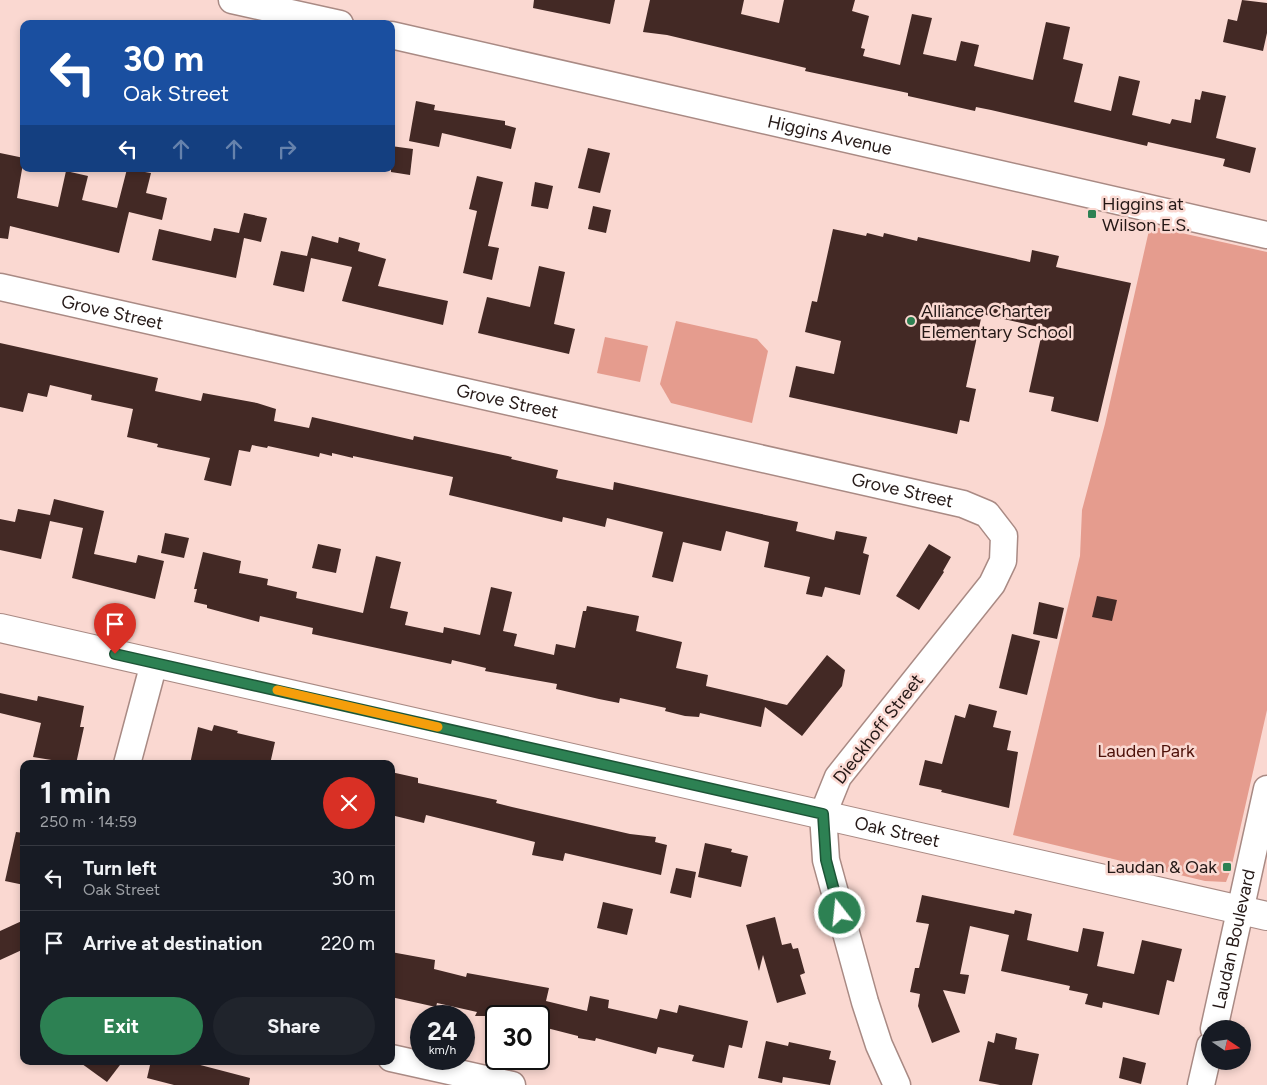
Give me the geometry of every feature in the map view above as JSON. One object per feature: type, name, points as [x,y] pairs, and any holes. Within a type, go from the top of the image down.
[{"type":"street","points":[[232,0],[322,20]]},
{"type":"street","name":"Higgins Avenue","points":[[395,36],[1267,235]]},
{"type":"street","name":"Grove Street","points":[[0,287],[963,504],[986,514],[1004,536]]},
{"type":"street","name":"Dieckhoff Street","points":[[897,1085],[879,1045],[865,1002],[826,860],[823,814],[838,777],[992,584],[1003,560],[1004,536]]},
{"type":"street","name":"Oak Street","points":[[0,628],[1267,916]]},
{"type":"street","points":[[128,760],[154,662]]},
{"type":"street","name":"Laudan Boulevard","points":[[1216,1020],[1267,789]]},
{"type":"street","points":[[395,1059],[464,1080],[512,1085]]},
{"type":"street","points":[[1201,1085],[1204,1070]]},
{"type":"green space","name":"Lauden Park","points":[[1150,226],[1267,252],[1267,710],[1231,869],[1226,882],[1205,881],[1013,835],[1080,556],[1082,510],[1105,424]]},
{"type":"green space","points":[[676,321],[757,339],[768,351],[752,423],[671,403],[660,384]]},
{"type":"green space","points":[[605,337],[648,346],[640,382],[597,373]]},
{"type":"building","points":[[534,0],[615,0],[610,24],[533,8]]},
{"type":"building","points":[[650,0],[744,0],[741,14],[779,23],[784,0],[855,0],[852,11],[869,16],[861,48],[865,49],[863,56],[900,65],[912,14],[932,18],[923,54],[956,61],[961,41],[979,45],[974,66],[1033,80],[1046,22],[1070,27],[1063,59],[1083,64],[1074,102],[1111,111],[1119,76],[1140,81],[1132,115],[1170,124],[1172,119],[1191,123],[1195,99],[1200,100],[1202,91],[1226,96],[1216,138],[1256,148],[1250,173],[1223,166],[1225,159],[1148,142],[1147,146],[976,107],[975,111],[908,96],[908,93],[805,71],[806,68],[667,35],[643,32]]},
{"type":"building","points":[[1242,0],[1267,3],[1267,33],[1263,51],[1223,42],[1228,19],[1237,21]]},
{"type":"building","points":[[416,101],[435,105],[434,110],[505,121],[505,125],[516,128],[511,149],[442,133],[439,147],[409,141]]},
{"type":"building","points":[[395,147],[413,149],[410,175],[391,172],[395,172]]},
{"type":"building","points":[[588,148],[610,153],[600,193],[578,188]]},
{"type":"building","points":[[0,153],[20,157],[20,172],[22,172],[17,198],[58,207],[66,172],[70,172],[88,176],[82,200],[117,208],[126,172],[145,172],[151,173],[146,193],[167,198],[162,220],[129,212],[119,253],[10,226],[8,239],[0,238]]},
{"type":"building","points":[[477,176],[503,182],[488,246],[499,248],[492,280],[463,273],[477,211],[469,209]]},
{"type":"building","points":[[535,182],[553,186],[548,209],[531,206]]},
{"type":"building","points":[[593,206],[611,210],[606,233],[588,229]]},
{"type":"building","points":[[244,213],[267,218],[261,242],[244,238],[236,278],[152,260],[159,229],[211,241],[214,228],[239,233]]},
{"type":"building","points":[[833,229],[866,236],[867,233],[883,237],[884,233],[917,241],[918,237],[1030,262],[1032,250],[1059,256],[1056,267],[1131,283],[1098,422],[1051,411],[1054,397],[1029,392],[1043,328],[982,314],[966,387],[976,389],[969,422],[960,420],[957,434],[789,397],[796,366],[834,374],[841,341],[805,332],[812,301],[817,302]]},
{"type":"building","points":[[312,236],[338,243],[339,237],[360,243],[358,251],[386,259],[378,286],[448,301],[443,325],[342,301],[352,267],[311,258],[304,292],[273,285],[281,251],[307,256]]},
{"type":"building","points":[[539,266],[565,272],[554,324],[575,329],[569,354],[478,333],[487,297],[530,307]]},
{"type":"building","points":[[0,343],[158,378],[155,391],[201,401],[203,393],[257,403],[276,409],[274,421],[309,428],[312,417],[413,440],[414,436],[512,457],[511,459],[558,470],[556,478],[613,490],[614,482],[798,522],[796,531],[834,540],[836,531],[867,537],[863,553],[869,555],[860,595],[825,587],[822,597],[806,594],[810,577],[764,567],[769,542],[726,531],[721,551],[683,542],[673,582],[652,577],[663,532],[607,518],[605,527],[563,517],[562,522],[449,495],[453,477],[353,456],[353,458],[332,453],[332,456],[320,453],[319,457],[268,446],[267,448],[252,445],[250,452],[239,450],[231,486],[204,480],[210,458],[157,447],[158,444],[127,437],[133,409],[91,400],[92,395],[50,385],[47,397],[28,393],[23,412],[0,407]]},
{"type":"building","points":[[54,499],[104,511],[94,554],[136,563],[138,555],[164,561],[155,599],[72,578],[83,528],[50,521],[41,559],[0,550],[0,519],[15,522],[18,509],[50,515]]},
{"type":"building","points":[[165,533],[189,538],[184,558],[161,553]]},
{"type":"building","points":[[318,544],[341,549],[336,573],[312,568]]},
{"type":"building","points":[[929,544],[951,557],[944,572],[919,610],[896,596]]},
{"type":"building","points":[[203,552],[241,561],[239,573],[268,579],[267,585],[297,592],[296,598],[363,613],[376,556],[401,562],[390,608],[408,612],[405,625],[443,633],[444,627],[480,635],[491,587],[512,592],[503,631],[517,634],[514,646],[554,655],[556,644],[575,648],[583,611],[586,611],[587,606],[639,616],[636,631],[682,642],[676,668],[708,675],[706,686],[787,705],[827,655],[845,670],[842,686],[802,736],[765,707],[761,727],[700,713],[699,717],[685,716],[665,711],[666,708],[620,698],[619,703],[599,699],[556,689],[557,684],[485,671],[486,668],[452,660],[451,664],[312,634],[313,628],[260,616],[259,622],[207,608],[207,605],[194,602],[197,589],[194,589]]},
{"type":"building","points":[[1097,596],[1117,600],[1112,621],[1092,617]]},
{"type":"building","points":[[1039,602],[1064,608],[1057,639],[1033,634]]},
{"type":"building","points":[[1012,634],[1040,641],[1027,695],[999,688]]},
{"type":"building","points":[[0,693],[37,701],[38,696],[84,706],[80,727],[84,727],[77,760],[51,760],[33,757],[41,723],[0,713]]},
{"type":"building","points":[[969,704],[997,711],[993,727],[1011,731],[1007,750],[1018,752],[1009,808],[919,785],[925,760],[942,764],[955,715],[965,718]]},
{"type":"building","points":[[214,725],[238,731],[237,733],[275,742],[271,760],[191,760],[198,727],[212,731]]},
{"type":"building","points":[[395,773],[418,778],[418,783],[497,800],[496,803],[512,807],[630,834],[656,837],[655,842],[667,845],[661,875],[565,853],[563,861],[532,855],[535,842],[426,815],[424,823],[395,816]]},
{"type":"building","points":[[16,832],[20,832],[20,884],[5,881]]},
{"type":"building","points":[[705,843],[732,849],[731,852],[748,856],[741,887],[698,877]]},
{"type":"building","points":[[676,868],[696,872],[691,898],[670,893]]},
{"type":"building","points":[[922,895],[1014,914],[1015,910],[1032,914],[1027,940],[1078,952],[1083,928],[1104,932],[1097,966],[1134,974],[1142,940],[1182,949],[1174,982],[1167,980],[1159,1015],[1103,1002],[1102,1008],[1085,1004],[1088,994],[1069,990],[1070,986],[1001,971],[1009,935],[970,926],[960,974],[969,975],[965,994],[943,990],[960,1032],[932,1043],[918,1006],[920,994],[910,992],[915,968],[919,968],[929,924],[916,922]]},
{"type":"building","points":[[603,902],[633,909],[627,935],[597,928]]},
{"type":"building","points":[[775,917],[782,945],[791,943],[793,949],[798,948],[805,973],[800,975],[806,994],[777,1003],[763,955],[759,971],[746,925]]},
{"type":"building","points":[[20,922],[20,951],[0,960],[0,931]]},
{"type":"building","points":[[395,953],[435,960],[434,969],[466,977],[467,973],[549,988],[546,1001],[587,1011],[590,996],[609,1000],[608,1008],[657,1019],[660,1009],[677,1013],[679,1005],[748,1021],[742,1048],[729,1045],[724,1068],[692,1061],[694,1055],[658,1047],[656,1054],[596,1038],[595,1041],[578,1038],[578,1036],[550,1029],[550,1005],[485,1005],[485,1016],[475,1016],[477,1012],[475,1012],[475,1005],[446,1005],[437,1003],[436,1005],[427,1005],[395,998]]},
{"type":"building","points":[[996,1033],[1017,1038],[1015,1049],[1039,1054],[1032,1085],[1000,1085],[979,1081],[988,1041],[994,1043]]},
{"type":"building","points":[[766,1041],[788,1046],[789,1042],[831,1051],[829,1059],[836,1061],[830,1085],[783,1077],[782,1083],[758,1078]]},
{"type":"building","points":[[1123,1057],[1146,1063],[1141,1084],[1119,1078]]},
{"type":"building","points":[[84,1065],[120,1065],[107,1082]]},
{"type":"building","points":[[150,1065],[200,1065],[250,1078],[249,1085],[174,1085],[147,1078]]},
{"type":"slow traffic","points":[[277,690],[438,727]]},
{"type":"place","name":"Higgins at Wilson E.S.","points":[[1092,214]]},
{"type":"place","name":"Alliance Charter Elementary School","points":[[911,321]]},
{"type":"place","name":"Laudan & Oak","points":[[1227,867]]},
{"type":"route","points":[[115,654],[823,814],[826,860],[840,913]]}]
